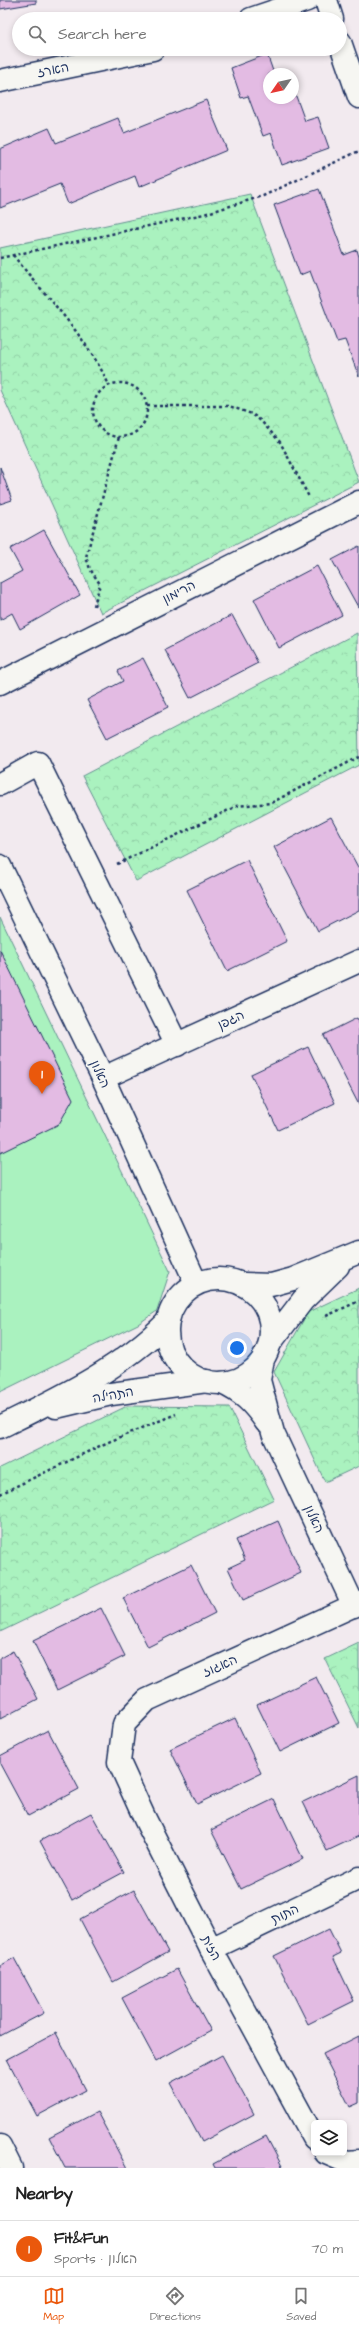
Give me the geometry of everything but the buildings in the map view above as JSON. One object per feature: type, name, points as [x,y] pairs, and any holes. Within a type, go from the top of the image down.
[{"type":"street","points":[[272,12],[307,0]]},
{"type":"street","points":[[326,0],[330,12]]},
{"type":"street","name":"הארז","points":[[0,81],[120,56]]},
{"type":"street","points":[[345,56],[359,97]]},
{"type":"street","name":"הרימון","points":[[0,683],[359,502]]},
{"type":"street","points":[[0,784],[38,763],[177,1045]]},
{"type":"street","name":"האלון","points":[[0,866],[103,1078],[196,1283]]},
{"type":"street","name":"הגפן","points":[[103,1078],[359,961]]},
{"type":"street","points":[[352,1255],[303,1300],[251,1372],[238,1380],[215,1382],[193,1376],[181,1366],[172,1353],[167,1337],[168,1321],[173,1306],[183,1293],[196,1283],[212,1279],[228,1279],[244,1284],[270,1285],[352,1255]]},
{"type":"street","points":[[244,1284],[256,1294],[266,1308],[271,1325],[266,1351]]},
{"type":"street","name":"התהילה","points":[[0,1426],[101,1374],[150,1339],[168,1321]]},
{"type":"street","name":"האלון","points":[[266,1351],[259,1380],[273,1433]]},
{"type":"street","name":"האלון","points":[[215,1382],[237,1390],[253,1403],[273,1433],[357,1605]]},
{"type":"street","name":"התהילה","points":[[20,1417],[111,1394],[215,1382]]},
{"type":"street","name":"האגוז","points":[[120,1762],[124,1724],[147,1700],[357,1605]]},
{"type":"street","name":"הזית","points":[[120,1762],[145,1819],[211,1949],[311,2135]]},
{"type":"street","name":"התות","points":[[211,1949],[359,1878]]},
{"type":"street","points":[[0,2146],[11,2168]]},
{"type":"street","points":[[333,2156],[347,2162],[359,2161]]},
{"type":"path","points":[[0,258],[204,214],[263,196],[359,151]]},
{"type":"path","points":[[13,255],[73,327],[98,361],[109,384]]},
{"type":"path","points":[[109,384],[128,384],[140,393],[147,406],[143,424],[137,431],[119,437],[105,433],[94,418],[93,406],[96,397],[109,384]]},
{"type":"path","points":[[147,406],[229,406],[252,414],[261,421],[280,442],[322,520]]},
{"type":"path","points":[[98,634],[91,612],[100,584],[90,569],[86,557],[119,437]]},
{"type":"path","points":[[93,876],[237,806],[271,803],[359,757]]},
{"type":"path","points":[[0,1494],[106,1443],[177,1413]]},
{"type":"green space","points":[[250,194],[359,482],[101,613],[0,390],[0,248]]},
{"type":"green space","points":[[357,633],[359,765],[136,881],[82,776]]},
{"type":"green space","points":[[0,917],[170,1271],[157,1311],[138,1324],[0,1392]]},
{"type":"green space","points":[[359,1288],[359,1466],[325,1482],[274,1372],[308,1312]]},
{"type":"green space","points":[[127,1406],[229,1407],[274,1499],[0,1632],[0,1468]]},
{"type":"green space","points":[[359,1643],[359,1728],[325,1659]]},
{"type":"place","name":"Fit&Fun","points":[[42,1094]]}]
